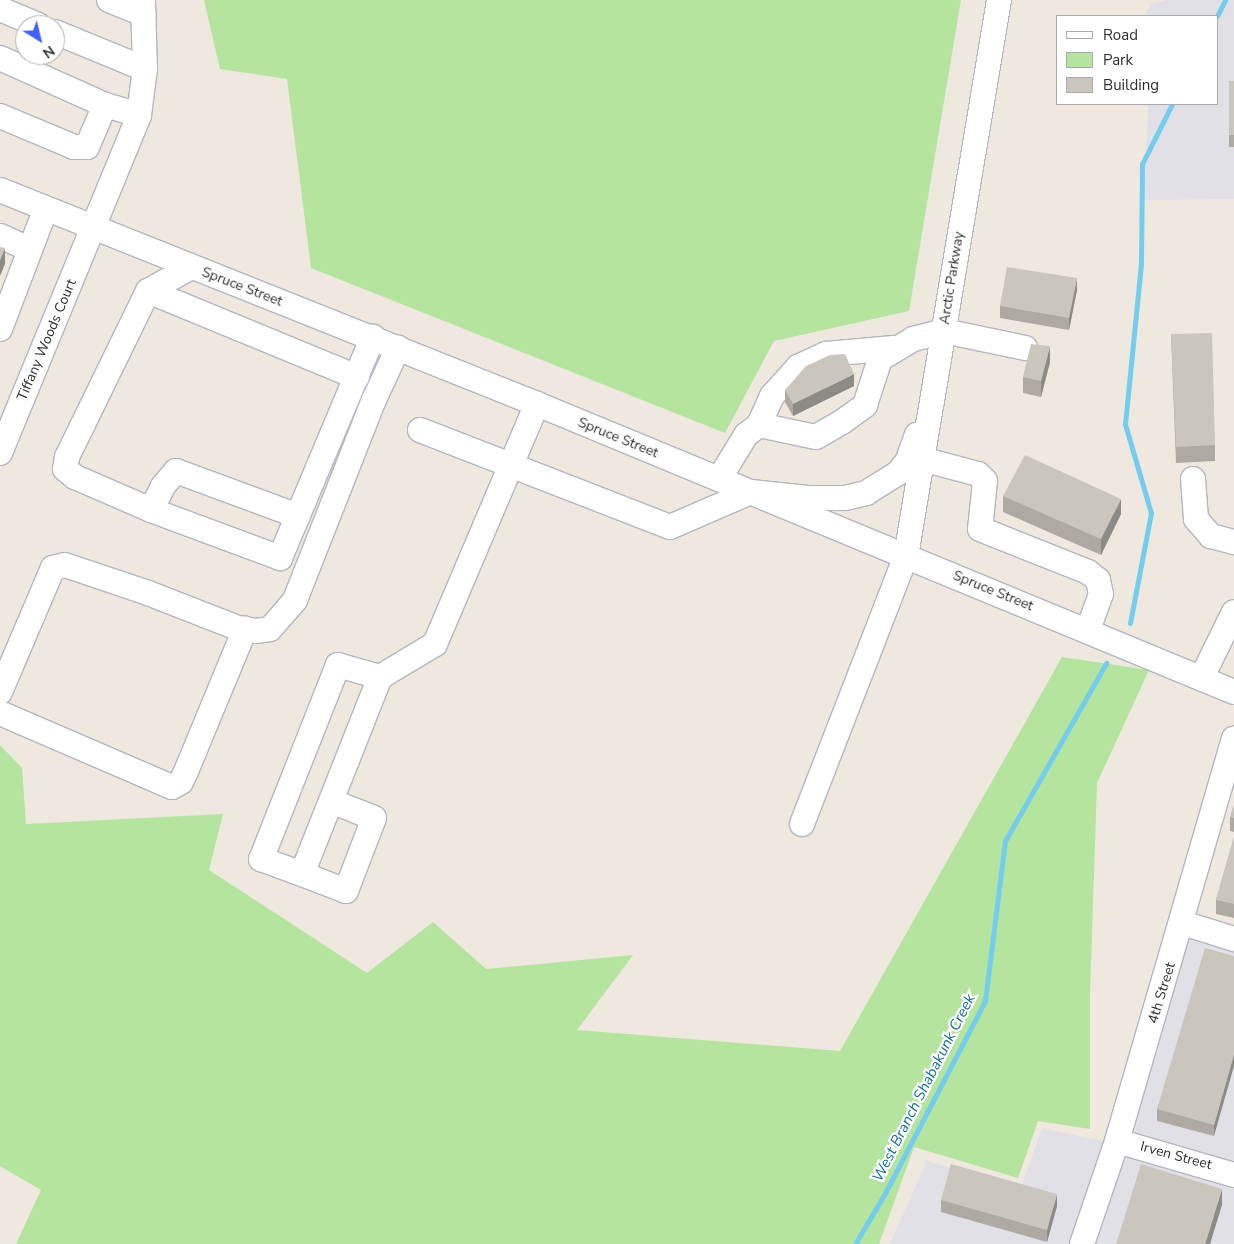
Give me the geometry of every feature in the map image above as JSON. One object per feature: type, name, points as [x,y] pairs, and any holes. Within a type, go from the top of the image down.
[{"type":"street","points":[[109,0],[143,7]]},
{"type":"street","name":"Arctic Parkway","points":[[802,824],[906,556],[999,0]]},
{"type":"street","name":"Tiffany Woods Court","points":[[0,453],[139,115],[145,69],[143,7]]},
{"type":"street","points":[[0,9],[15,15]]},
{"type":"street","points":[[65,36],[145,69]]},
{"type":"street","points":[[0,58],[104,105],[139,115]]},
{"type":"street","points":[[0,116],[74,147],[86,147],[104,105]]},
{"type":"street","name":"Spruce Street","points":[[0,190],[537,404],[1088,630],[1234,692]]},
{"type":"street","points":[[0,329],[46,208]]},
{"type":"street","points":[[0,236],[29,249]]},
{"type":"street","points":[[142,247],[148,291],[67,457],[65,468],[75,477],[150,510],[280,558],[357,377],[372,337]]},
{"type":"street","points":[[148,291],[192,267]]},
{"type":"street","points":[[148,291],[357,377]]},
{"type":"street","points":[[420,430],[670,527],[751,492],[845,498],[866,492],[898,473],[914,443],[944,331]]},
{"type":"street","points":[[759,425],[816,437],[842,422],[865,405],[880,359],[894,348],[912,339],[944,331],[1025,348]]},
{"type":"street","points":[[0,692],[53,568],[65,565],[245,629],[270,629],[295,600],[373,402],[398,348]]},
{"type":"street","points":[[719,479],[746,435],[759,425],[777,389],[798,367],[826,354],[894,348]]},
{"type":"street","points":[[302,874],[380,677],[436,644],[537,404]]},
{"type":"street","points":[[922,459],[978,474],[985,481],[980,529],[1088,572],[1098,580],[1101,594],[1088,630]]},
{"type":"street","points":[[150,510],[163,486],[176,471],[298,516]]},
{"type":"street","points":[[1193,479],[1196,519],[1211,536],[1234,542]]},
{"type":"street","points":[[1202,678],[1234,612]]},
{"type":"street","points":[[0,713],[172,787],[181,782],[245,629]]},
{"type":"street","points":[[331,801],[374,818],[346,891],[261,859],[338,665],[380,677]]},
{"type":"street","name":"4th Street","points":[[1082,1244],[1117,1141],[1183,923],[1234,739]]},
{"type":"street","points":[[1183,923],[1234,939]]},
{"type":"street","name":"Irven Street","points":[[1117,1141],[1234,1175]]},
{"type":"shaded area","points":[[1166,0],[1234,0],[1234,199],[1144,200],[1148,107],[1146,105],[1219,105],[1219,15],[1145,15],[1151,4]]},
{"type":"shaded area","points":[[1182,929],[1234,946],[1234,1244],[890,1244],[927,1161],[1021,1188],[1042,1128],[1115,1144]]},
{"type":"green space","points":[[204,0],[961,0],[909,311],[774,341],[725,433],[311,268],[287,79],[220,69]]},
{"type":"green space","points":[[1062,657],[1149,670],[1097,783],[1090,993],[1090,1129],[1038,1121],[1018,1178],[914,1147],[879,1244],[16,1244],[41,1190],[0,1166],[0,745],[22,768],[26,824],[223,814],[209,870],[367,973],[433,922],[486,969],[633,955],[577,1030],[840,1051]]},
{"type":"building","points":[[1229,81],[1234,81],[1234,135],[1229,135]]},
{"type":"building","points":[[0,247],[5,248],[0,260]]},
{"type":"building","points":[[1007,267],[1077,278],[1069,318],[1000,306]]},
{"type":"building","points":[[1212,333],[1215,445],[1176,447],[1171,334]]},
{"type":"building","points":[[1031,344],[1050,346],[1041,381],[1023,377]]},
{"type":"building","points":[[845,354],[854,374],[793,404],[785,390],[806,366],[830,355]]},
{"type":"building","points":[[1025,455],[1121,499],[1101,539],[1003,496]]},
{"type":"building","points":[[1234,805],[1234,818],[1230,817]]},
{"type":"building","points":[[1234,837],[1234,904],[1216,900]]},
{"type":"building","points":[[1205,948],[1234,956],[1234,1054],[1214,1125],[1157,1109]]},
{"type":"building","points":[[951,1164],[1057,1194],[1047,1230],[941,1200]]},
{"type":"building","points":[[1141,1164],[1222,1189],[1205,1244],[1116,1244]]},
{"type":"waterway","name":"West Branch Shabakunk Creek","points":[[1218,15],[1225,0]]},
{"type":"waterway","name":"West Branch Shabakunk Creek","points":[[1130,623],[1151,513],[1125,424],[1141,263],[1142,164],[1172,105]]},
{"type":"waterway","name":"West Branch Shabakunk Creek","points":[[855,1244],[885,1193],[985,1001],[1005,841],[1106,663]]}]
